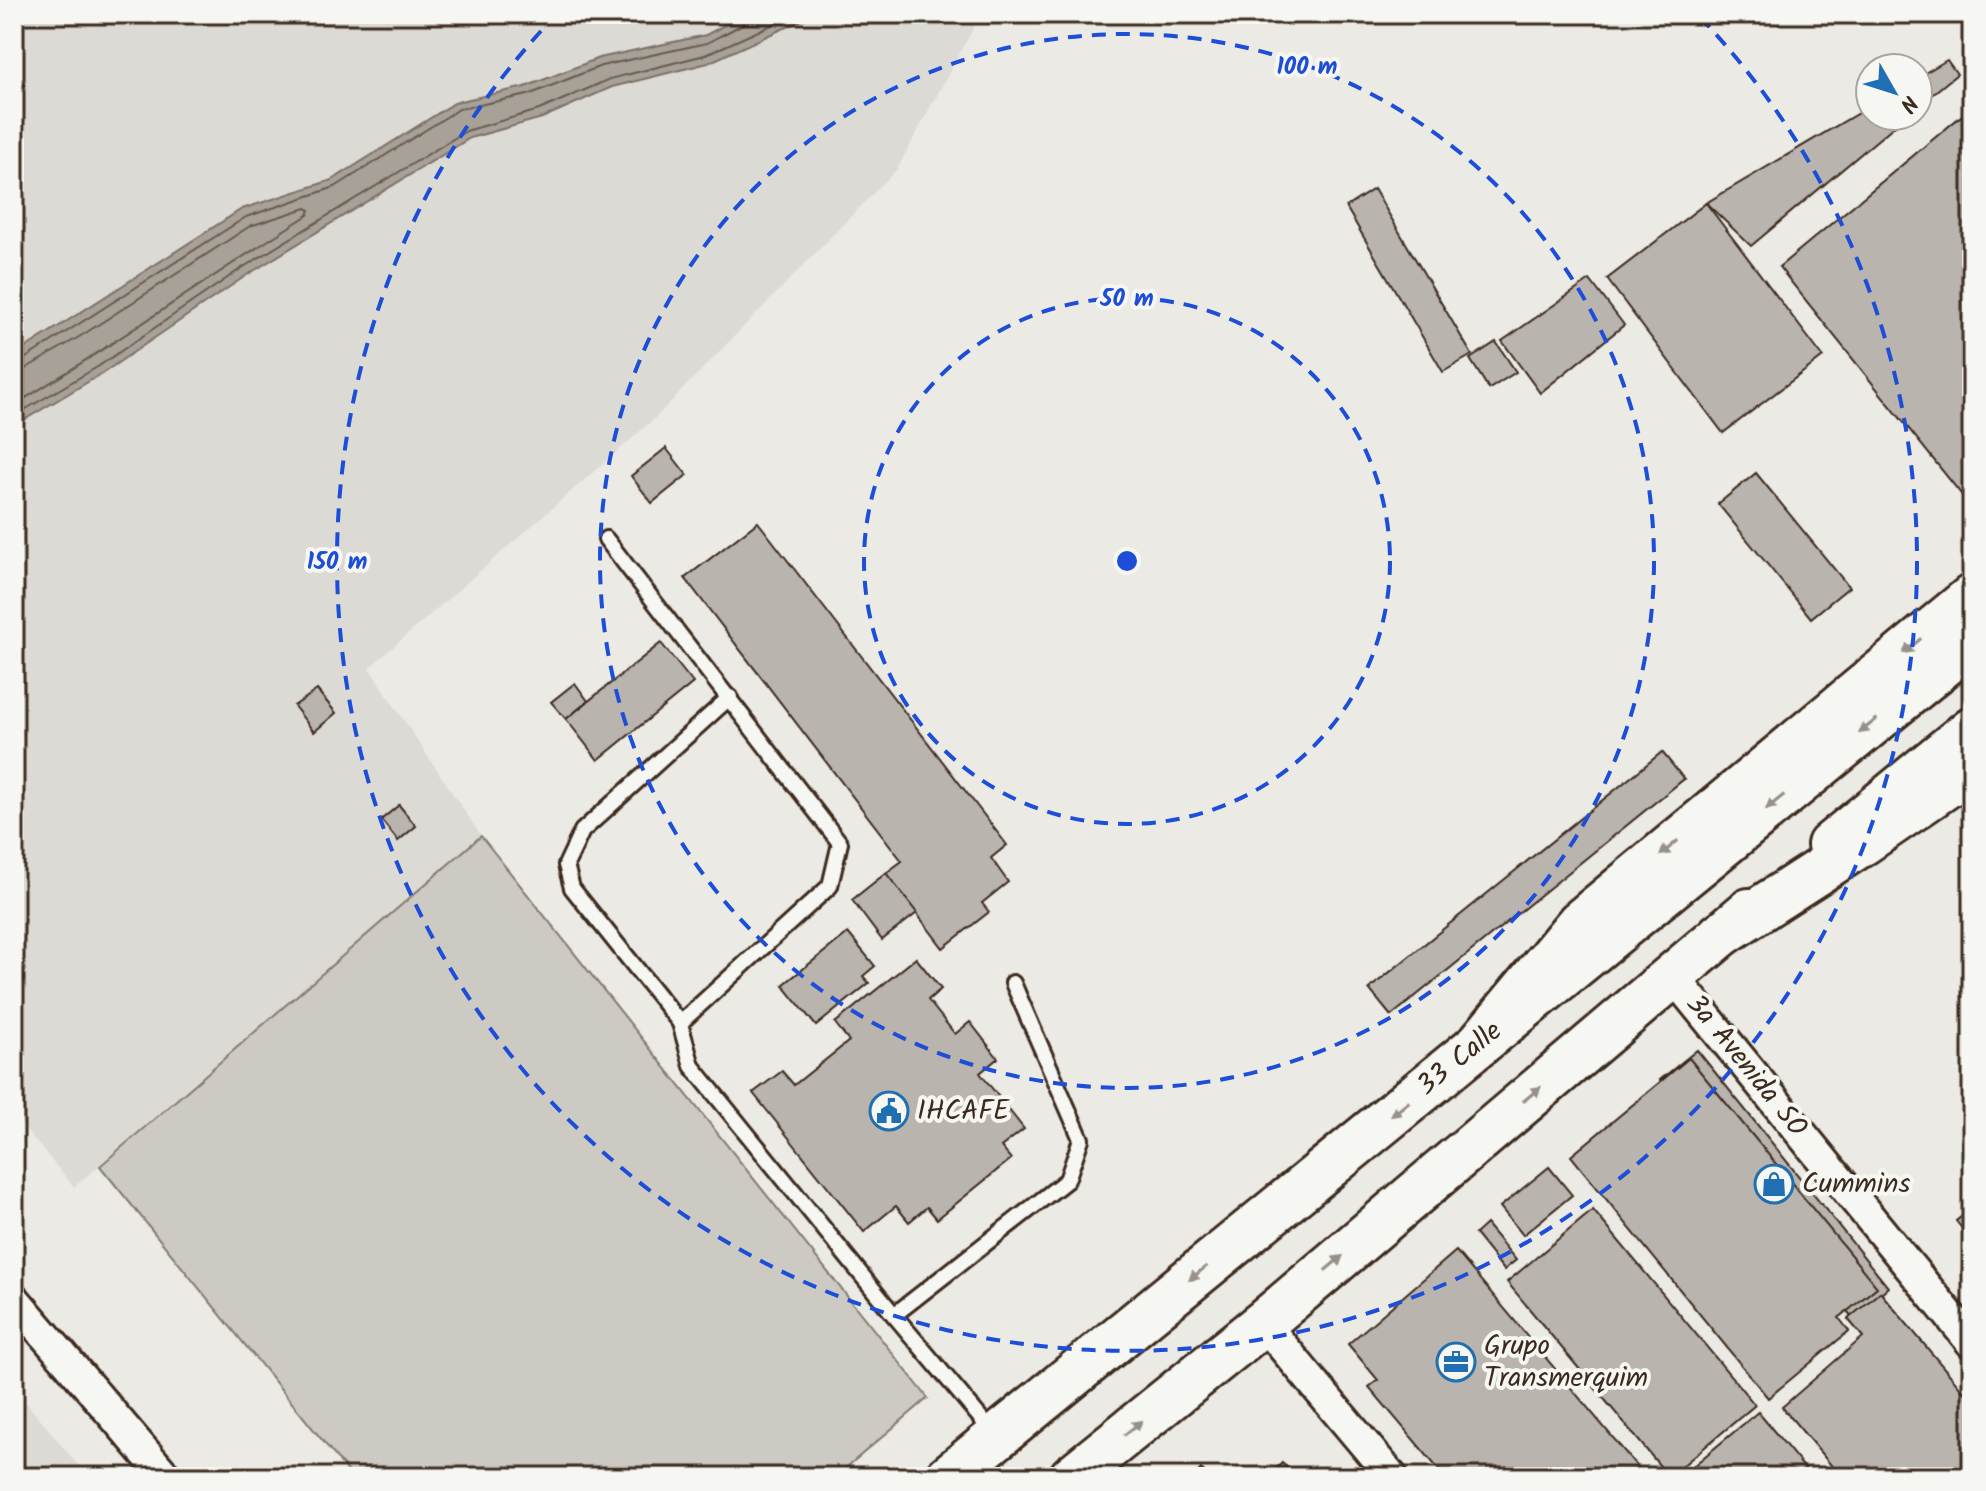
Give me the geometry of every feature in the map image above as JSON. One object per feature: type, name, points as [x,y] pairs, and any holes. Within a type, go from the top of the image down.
[{"type":"main road","points":[[1478,1045],[1579,923],[1972,597]]},
{"type":"main road","name":"33 Calle","points":[[948,1477],[1972,642]]},
{"type":"main road","points":[[1072,1477],[1263,1323],[1672,975],[1972,729]]},
{"type":"main road","points":[[1720,935],[1972,768]]},
{"type":"street","name":"3a Avenida SO","points":[[1672,975],[1972,1343]]},
{"type":"street","points":[[14,1299],[166,1477]]},
{"type":"street","points":[[1263,1323],[1392,1477]]},
{"type":"lane","points":[[606,539],[840,843],[830,886],[680,1023]]},
{"type":"lane","points":[[730,697],[582,831],[566,865],[572,888],[680,1023],[692,1066],[997,1437]]},
{"type":"lane","points":[[894,1315],[1067,1180],[1081,1139],[1013,983]]},
{"type":"shaded area","points":[[14,14],[981,14],[897,169],[653,420],[369,668],[481,836],[74,1187],[14,1116]]},
{"type":"shaded area","points":[[481,836],[928,1398],[835,1477],[352,1477],[100,1166]]},
{"type":"shaded area","points":[[14,1388],[88,1477],[14,1477]]},
{"type":"water","points":[[745,14],[815,14],[708,63],[612,87],[542,118],[470,138],[247,275],[103,373],[14,426],[14,355],[242,209],[332,180],[456,102],[525,87],[599,58],[706,35]]},
{"type":"building","points":[[1947,60],[1957,74],[1934,93],[1934,68]]},
{"type":"building","points":[[1972,107],[1972,502],[1969,504],[1779,267]]},
{"type":"building","points":[[1854,115],[1854,132],[1887,132],[1751,246],[1706,203]]},
{"type":"building","points":[[1374,189],[1472,355],[1443,372],[1346,207]]},
{"type":"building","points":[[1706,203],[1823,357],[1723,433],[1607,279]]},
{"type":"building","points":[[1590,280],[1624,325],[1540,393],[1502,341]]},
{"type":"building","points":[[1496,342],[1516,372],[1489,389],[1470,359]]},
{"type":"building","points":[[666,448],[687,475],[652,503],[631,476]]},
{"type":"building","points":[[1756,473],[1849,587],[1811,618],[1718,504]]},
{"type":"building","points":[[758,522],[1007,845],[991,858],[1008,882],[982,903],[989,912],[943,948],[886,873],[902,861],[685,578]]},
{"type":"building","points":[[661,643],[693,683],[598,760],[566,719]]},
{"type":"building","points":[[575,683],[588,701],[566,719],[551,702]]},
{"type":"building","points":[[317,690],[336,713],[314,732],[294,706]]},
{"type":"building","points":[[1662,752],[1684,779],[1391,1016],[1369,989]]},
{"type":"building","points":[[399,805],[416,826],[398,841],[381,820]]},
{"type":"building","points":[[886,873],[917,913],[882,940],[852,900]]},
{"type":"building","points":[[848,933],[875,966],[863,976],[869,983],[816,1026],[783,985]]},
{"type":"building","name":"IHCAFE","points":[[916,958],[941,989],[928,1000],[955,1034],[970,1022],[998,1058],[980,1073],[1024,1129],[1001,1147],[1011,1159],[937,1219],[927,1207],[909,1222],[896,1206],[864,1232],[753,1093],[782,1071],[794,1085],[849,1041],[835,1023]]},
{"type":"building","name":"Cummins","points":[[1697,1050],[1888,1287],[1852,1318],[1660,1080]]},
{"type":"building","points":[[1689,1058],[1877,1287],[1839,1318],[1849,1331],[1768,1398],[1571,1156]]},
{"type":"building","points":[[1549,1167],[1572,1195],[1523,1235],[1500,1207]]},
{"type":"building","points":[[1972,1208],[1972,1241],[1956,1221]]},
{"type":"building","points":[[1593,1210],[1755,1405],[1669,1477],[1507,1282]]},
{"type":"building","points":[[1486,1224],[1516,1260],[1504,1270],[1475,1234]]},
{"type":"building","name":"Grupo Transmerquim","points":[[1456,1251],[1646,1477],[1445,1477],[1369,1387],[1378,1380],[1348,1344]]},
{"type":"building","points":[[1880,1292],[1972,1401],[1972,1477],[1841,1477],[1782,1407],[1863,1337],[1848,1319]]},
{"type":"building","points":[[1758,1412],[1812,1477],[1680,1477]]},
{"type":"building","points":[[1282,1463],[1297,1477],[1268,1477]]},
{"type":"building","points":[[1828,1468],[1836,1477],[1818,1477]]},
{"type":"building","points":[[1201,1469],[1210,1477],[1194,1477]]},
{"type":"place","name":"IHCAFE","points":[[889,1111]]},
{"type":"place","name":"Cummins","points":[[1774,1184]]},
{"type":"place","name":"Grupo Transmerquim","points":[[1456,1362]]}]
